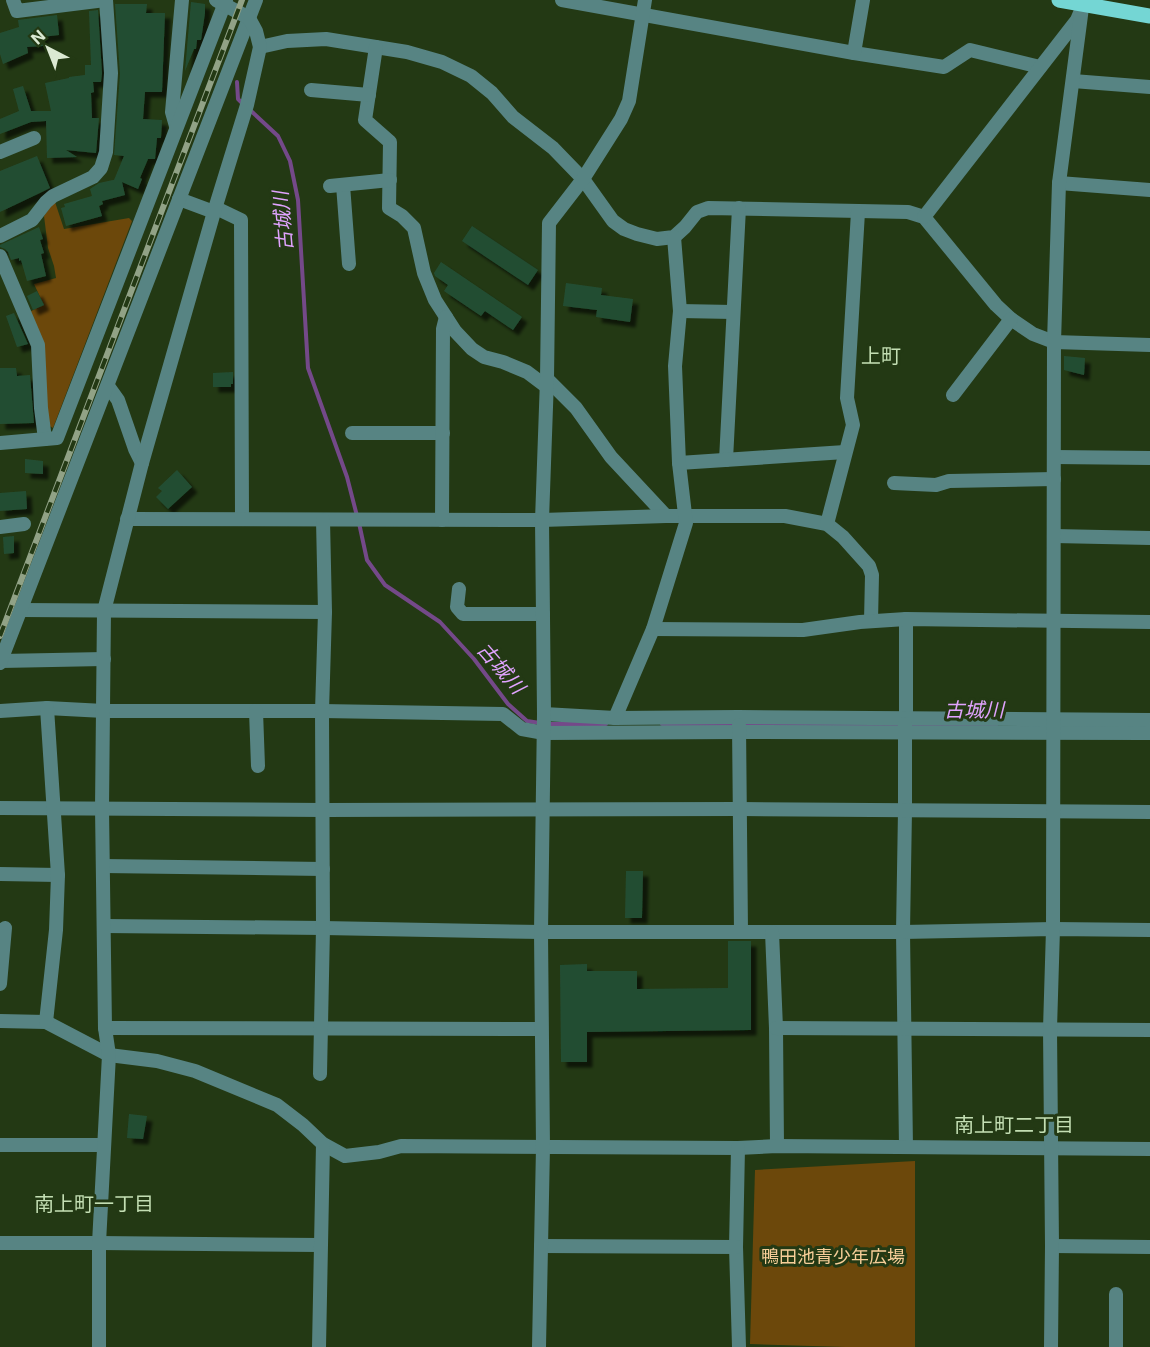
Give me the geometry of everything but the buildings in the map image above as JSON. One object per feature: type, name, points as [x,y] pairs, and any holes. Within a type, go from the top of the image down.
[{"type":"main road","points":[[1059,0],[1150,16]]},
{"type":"street","points":[[0,236],[32,220],[53,196],[93,177],[101,168],[106,152],[111,73],[105,0],[16,10],[13,0]]},
{"type":"street","points":[[176,126],[172,112],[182,0]]},
{"type":"street","points":[[104,659],[0,662],[256,0]]},
{"type":"street","points":[[562,0],[944,67],[970,50],[1040,67]]},
{"type":"street","points":[[539,1347],[543,1147],[541,1029],[544,732],[542,520],[549,223],[583,179],[621,119],[629,100],[645,0]]},
{"type":"street","points":[[854,53],[863,0]]},
{"type":"street","points":[[0,443],[57,438],[222,1],[249,18],[256,31],[260,47],[243,121],[142,463],[104,611],[102,808],[105,1028],[109,1055],[99,1243],[99,1347]]},
{"type":"street","points":[[924,217],[1077,20],[1084,3]]},
{"type":"street","points":[[1051,1347],[1050,1029],[1053,929],[1054,342],[1059,183],[1084,3]]},
{"type":"street","points":[[260,47],[287,41],[326,39],[406,52],[442,62],[471,76],[492,93],[513,117],[553,148],[583,179],[613,221],[624,229],[657,239],[674,237],[697,213],[708,208],[908,212],[924,217],[996,305],[1033,334],[1054,342],[1150,345]]},
{"type":"street","points":[[376,47],[365,120],[390,142],[389,208],[402,216],[414,228],[424,273],[435,300],[455,331],[472,349],[484,357],[503,362],[547,383],[576,408],[611,457],[666,516]]},
{"type":"street","points":[[1072,81],[1150,87]]},
{"type":"street","points":[[311,90],[369,95]]},
{"type":"street","points":[[0,152],[34,138]]},
{"type":"street","points":[[349,264],[336,185],[390,180]]},
{"type":"street","points":[[1059,183],[1150,190]]},
{"type":"street","points":[[179,199],[241,220],[242,519]]},
{"type":"street","points":[[726,460],[739,208]]},
{"type":"street","points":[[827,524],[854,425],[847,398],[858,212]]},
{"type":"street","points":[[615,718],[653,629],[686,524],[675,366],[680,311],[674,237]]},
{"type":"street","points":[[0,256],[38,345],[45,439]]},
{"type":"street","points":[[680,311],[733,312]]},
{"type":"street","points":[[442,520],[443,329],[446,317]]},
{"type":"street","points":[[953,395],[1011,319]]},
{"type":"street","points":[[108,386],[118,400],[142,463]]},
{"type":"street","points":[[352,433],[442,434]]},
{"type":"street","points":[[680,463],[845,452]]},
{"type":"street","points":[[1054,457],[1150,458]]},
{"type":"street","points":[[894,483],[936,485],[949,481],[1054,479]]},
{"type":"street","points":[[127,519],[542,520],[666,516],[785,516],[827,524],[843,537],[869,566],[872,575],[871,621]]},
{"type":"street","points":[[320,1074],[323,928],[322,711],[325,612],[323,520]]},
{"type":"street","points":[[0,527],[24,524]]},
{"type":"street","points":[[1054,536],[1150,537]]},
{"type":"street","points":[[459,589],[457,607],[463,614],[543,614]]},
{"type":"street","points":[[21,610],[325,612]]},
{"type":"street","points":[[653,629],[803,630],[906,619],[1150,622]]},
{"type":"street","points":[[906,619],[903,933],[906,1148]]},
{"type":"street","points":[[0,711],[47,708],[104,711],[503,714],[522,729],[544,732],[740,732],[905,723]]},
{"type":"street","points":[[45,1022],[56,930],[58,875],[47,708]]},
{"type":"street","points":[[256,711],[258,766]]},
{"type":"street","points":[[544,715],[615,718],[738,717],[1053,726],[1150,733]]},
{"type":"street","points":[[738,717],[741,932]]},
{"type":"street","points":[[1053,726],[1150,720]]},
{"type":"street","points":[[0,808],[1150,812]]},
{"type":"street","points":[[103,866],[323,869]]},
{"type":"street","points":[[0,874],[58,875]]},
{"type":"street","points":[[104,926],[541,932],[903,933],[1053,929],[1150,930]]},
{"type":"street","points":[[0,984],[5,928]]},
{"type":"street","points":[[772,932],[777,1146]]},
{"type":"street","points":[[0,1021],[45,1022],[109,1055],[157,1061],[195,1071],[278,1105],[323,1144],[345,1156],[379,1152],[401,1146],[1150,1149]]},
{"type":"street","points":[[105,1028],[541,1029]]},
{"type":"street","points":[[776,1028],[1150,1030]]},
{"type":"street","points":[[318,1347],[323,1144]]},
{"type":"street","points":[[0,1145],[104,1145]]},
{"type":"street","points":[[738,1148],[736,1247],[739,1347]]},
{"type":"street","points":[[0,1243],[320,1245]]},
{"type":"street","points":[[541,1246],[736,1247]]},
{"type":"street","points":[[1052,1246],[1150,1247]]},
{"type":"street","points":[[1116,1294],[1116,1347]]},
{"type":"green space","points":[[55,202],[64,229],[129,218],[132,221],[53,428],[48,425],[29,312],[44,305],[34,284],[56,278],[48,248],[44,216]]},
{"type":"green space","name":"鴨田池青少年広場","points":[[915,1161],[915,1347],[750,1344],[755,1170]]},
{"type":"waterway","name":"古城川","points":[[237,82],[238,99],[244,105]]},
{"type":"waterway","name":"古城川","points":[[250,110],[278,136],[290,161],[298,200],[308,368],[347,477],[357,516]]},
{"type":"waterway","name":"古城川","points":[[359,523],[367,560],[385,585],[440,622],[474,659],[508,704],[527,721],[540,723]]},
{"type":"waterway","name":"古城川","points":[[548,724],[606,724]]},
{"type":"waterway","name":"古城川","points":[[662,724],[735,725]]},
{"type":"waterway","name":"古城川","points":[[743,725],[996,726]]},
{"type":"railway","points":[[0,636],[242,0]]},
{"type":"district","name":"上町","points":[[881,356]]},
{"type":"district","name":"南上町二丁目","points":[[1014,1125]]},
{"type":"district","name":"南上町一丁目","points":[[94,1204]]}]
